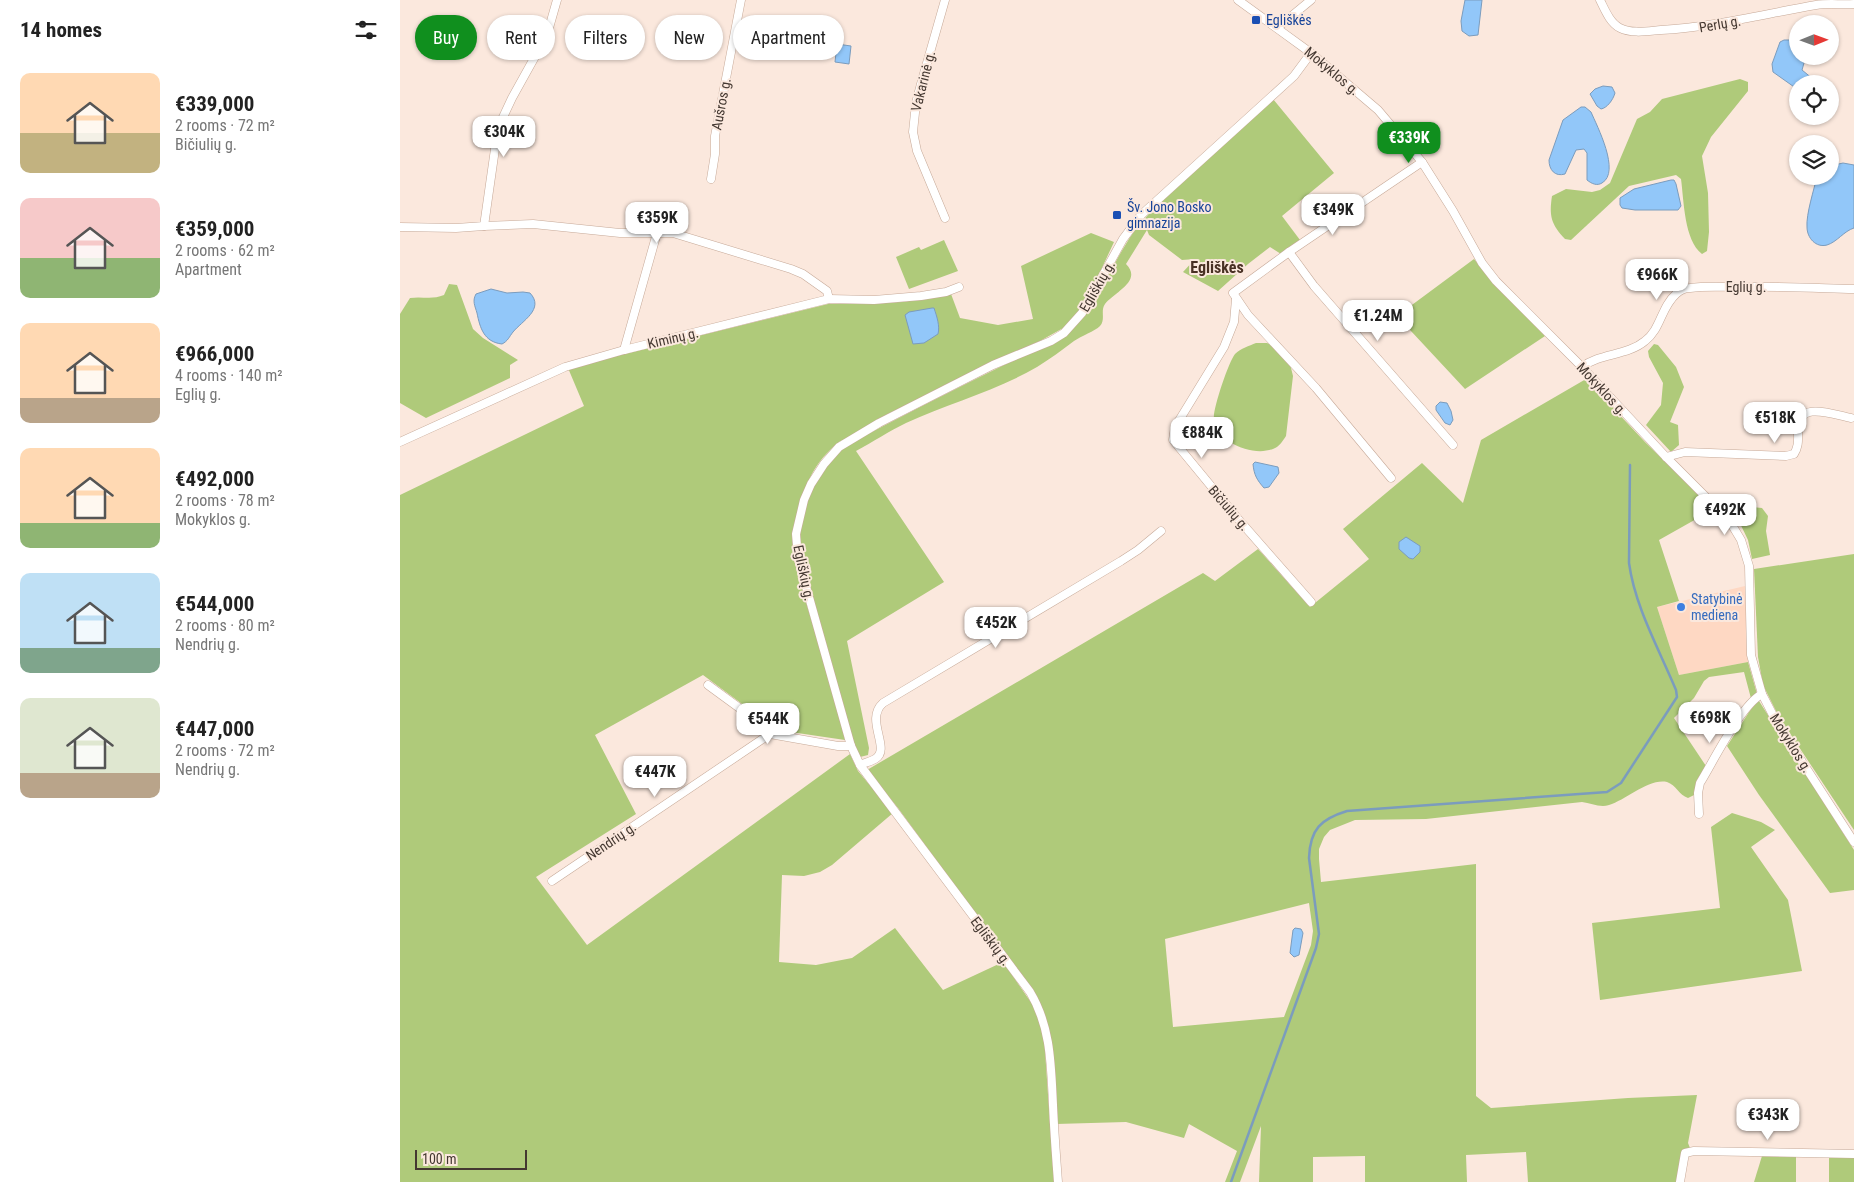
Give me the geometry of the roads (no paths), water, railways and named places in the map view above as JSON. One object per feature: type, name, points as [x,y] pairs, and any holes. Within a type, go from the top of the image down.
[{"type":"street","points":[[484,226],[498,128],[512,98],[547,35],[558,0]]},
{"type":"street","name":"Aušros g.","points":[[711,179],[716,154],[715,136],[740,0]]},
{"type":"street","name":"Vakarinė g.","points":[[945,0],[916,103],[913,132],[917,151],[945,218]]},
{"type":"street","name":"Mokyklos g.","points":[[1238,0],[1311,53],[1378,110],[1422,162],[1453,211],[1482,263],[1492,275],[1732,525],[1741,540],[1749,566],[1751,655],[1757,683],[1777,723],[1854,842]]},
{"type":"street","points":[[1277,28],[1311,0]]},
{"type":"street","name":"Perlų g.","points":[[1600,0],[1616,26],[1630,31],[1694,29],[1818,4],[1854,4]]},
{"type":"street","name":"Egliškių g.","points":[[1058,1182],[1050,1054],[1045,1026],[1039,1007],[860,765],[851,746],[803,580],[797,552],[796,534],[799,520],[804,500],[815,477],[839,447],[879,423],[993,365],[1051,341],[1064,332],[1082,314],[1123,239],[1141,215],[1294,76],[1311,53]]},
{"type":"street","points":[[1391,478],[1316,388],[1234,296],[1289,252],[1422,162]]},
{"type":"street","points":[[400,227],[456,228],[534,224],[620,233],[673,233],[803,274],[827,291],[829,300]]},
{"type":"street","points":[[624,350],[657,233]]},
{"type":"street","points":[[1289,252],[1314,286],[1453,445]]},
{"type":"street","name":"Eglių g.","points":[[1582,367],[1592,361],[1628,350],[1645,342],[1657,327],[1670,301],[1681,290],[1698,287],[1752,286],[1854,289]]},
{"type":"street","name":"Kiminų g.","points":[[400,442],[565,367],[624,350],[829,300],[874,300],[921,296],[946,292],[959,287]]},
{"type":"street","name":"Bičiulių g.","points":[[1234,296],[1234,322],[1224,347],[1175,427],[1173,440],[1239,520],[1311,602]]},
{"type":"street","points":[[1666,457],[1685,452],[1786,456],[1794,454],[1798,447],[1797,422],[1799,416],[1813,411],[1851,418]]},
{"type":"street","points":[[860,765],[875,759],[879,754],[881,746],[875,715],[877,708],[883,703],[1121,561],[1138,550],[1161,530]]},
{"type":"street","points":[[708,685],[764,726],[770,734],[838,746],[851,746]]},
{"type":"street","points":[[1699,814],[1698,794],[1700,784],[1734,727],[1753,700],[1762,694]]},
{"type":"street","name":"Nendrių g.","points":[[552,881],[770,734]]},
{"type":"street","points":[[1680,1182],[1685,1153],[1694,1151],[1854,1154]]},
{"type":"water","points":[[1465,0],[1482,0],[1478,35],[1469,36],[1462,31],[1461,21]]},
{"type":"water","points":[[1789,40],[1789,65],[1803,65],[1802,70],[1808,75],[1789,75],[1789,83],[1773,72],[1772,64],[1780,42]]},
{"type":"water","points":[[844,45],[851,46],[849,64],[835,62],[835,60],[844,60]]},
{"type":"water","points":[[1603,86],[1612,87],[1615,93],[1610,103],[1601,109],[1590,94],[1595,89]]},
{"type":"water","points":[[1581,107],[1585,107],[1591,112],[1606,149],[1609,169],[1607,177],[1602,183],[1598,184],[1587,180],[1587,153],[1584,149],[1576,150],[1565,174],[1556,174],[1551,170],[1549,164],[1563,120]]},
{"type":"water","points":[[1839,164],[1854,165],[1854,228],[1831,244],[1823,246],[1816,244],[1810,238],[1807,231],[1809,209],[1815,185],[1839,185]]},
{"type":"water","points":[[1674,180],[1676,184],[1681,206],[1678,210],[1635,210],[1622,208],[1620,205],[1620,198],[1634,189]]},
{"type":"water","points":[[491,289],[507,293],[530,293],[535,304],[530,314],[502,344],[491,340],[484,333],[474,304],[476,294]]},
{"type":"water","points":[[934,308],[938,321],[938,334],[924,343],[913,344],[905,315],[909,312]]},
{"type":"water","points":[[1440,402],[1447,403],[1451,411],[1453,420],[1450,425],[1445,423],[1436,410],[1436,406]]},
{"type":"water","points":[[1255,462],[1278,467],[1279,473],[1269,487],[1264,488],[1258,480],[1253,468]]},
{"type":"water","points":[[1406,537],[1420,546],[1420,552],[1413,559],[1409,558],[1399,549],[1399,542]]},
{"type":"water","points":[[1295,928],[1301,929],[1303,933],[1299,955],[1294,957],[1290,953],[1293,930]]},
{"type":"waterway","points":[[1231,1182],[1316,948],[1319,934],[1309,858],[1312,840],[1319,827],[1330,818],[1347,811],[1607,792],[1621,783],[1677,697],[1676,690],[1648,628],[1632,579],[1629,563],[1630,465]]},
{"type":"place","name":"Egliškės","points":[[1256,20]]},
{"type":"place","name":"Šv. Jono Bosko gimnazija","points":[[1117,215]]},
{"type":"place","name":"Statybinė mediena","points":[[1681,607]]},
{"type":"district","name":"Egliškės","points":[[1217,267]]}]
